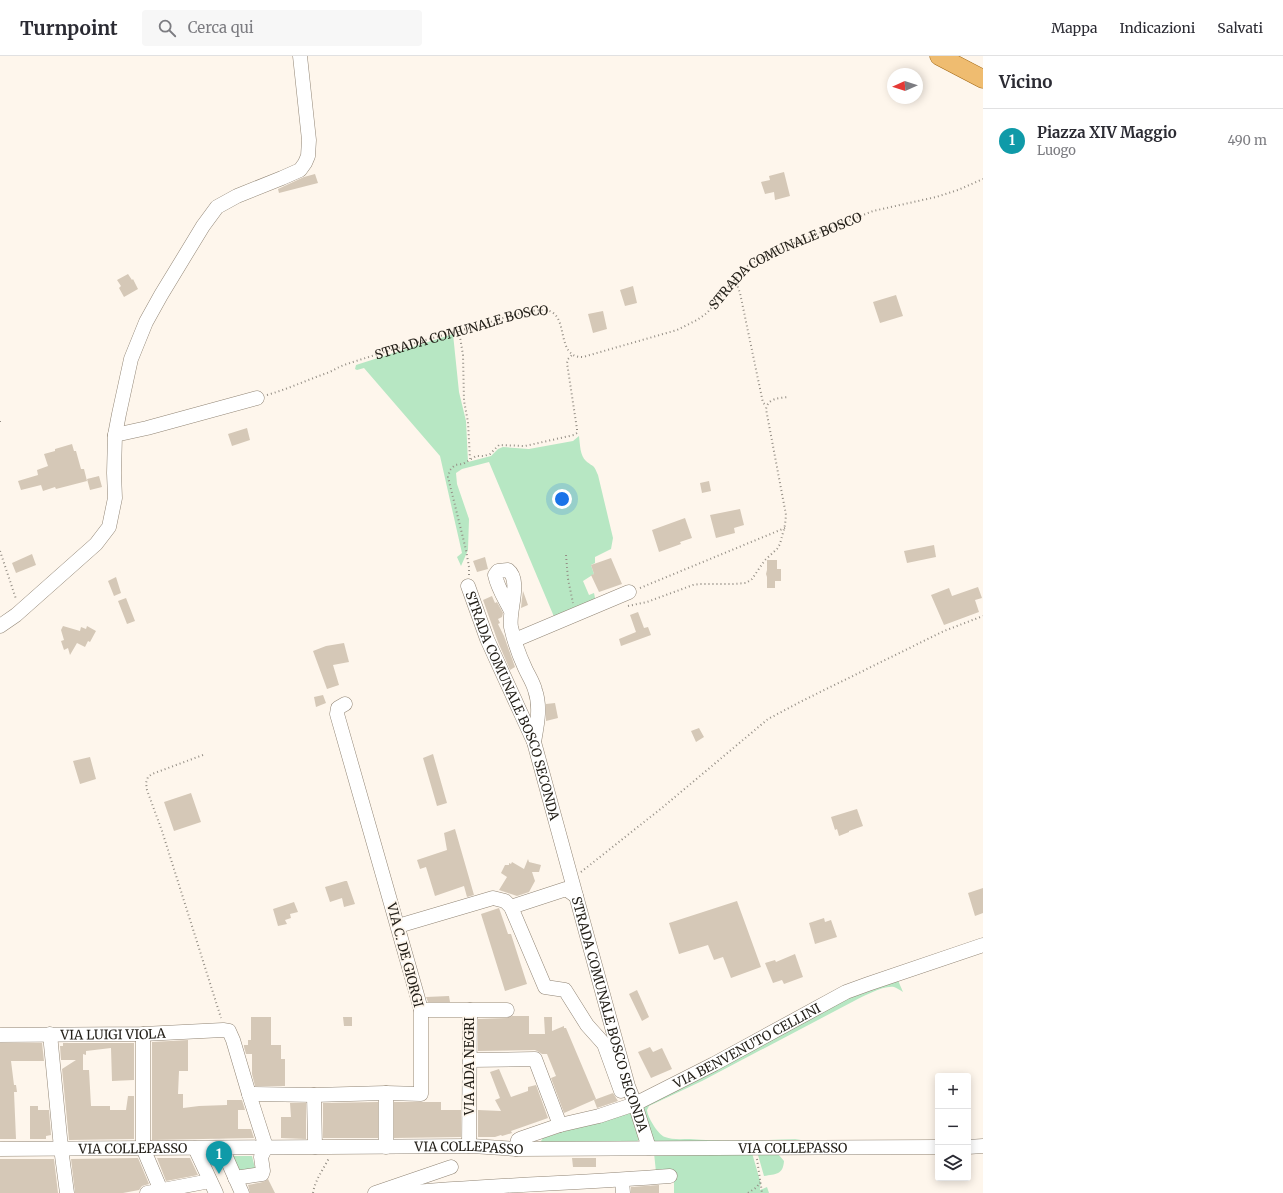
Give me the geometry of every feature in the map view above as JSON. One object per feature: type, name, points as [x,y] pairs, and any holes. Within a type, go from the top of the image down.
[{"type":"main road","points":[[940,56],[983,79]]},
{"type":"street","points":[[0,626],[20,612],[96,544],[109,527],[115,498],[115,435],[131,359],[161,294],[203,226],[217,207],[237,196],[300,170],[305,163],[308,156],[309,140],[300,56]]},
{"type":"street","points":[[115,435],[155,426],[257,398]]},
{"type":"street","name":"STRADA COMUNALE BOSCO SECONDA","points":[[468,586],[488,639],[534,742],[628,1086],[631,1106],[649,1148]]},
{"type":"street","points":[[515,640],[576,614],[623,599]]},
{"type":"street","points":[[511,611],[511,626],[515,640],[522,661],[535,690],[537,700],[537,726],[534,742]]},
{"type":"street","name":"VIA C. DE GIORGI","points":[[249,1094],[314,1096],[386,1093],[421,1094],[421,1010],[337,714],[338,708],[345,704]]},
{"type":"street","points":[[511,907],[566,889],[576,896]]},
{"type":"street","points":[[398,926],[492,898],[505,901],[511,907],[546,987],[565,990],[587,1024],[604,1044],[631,1106]]},
{"type":"street","name":"VIA BENVENUTO CELLINI","points":[[516,1149],[518,1140],[522,1138],[560,1125],[600,1116],[631,1106],[714,1064],[846,992],[983,945]]},
{"type":"street","name":"VIA ADA NEGRI","points":[[421,1010],[470,1010],[469,1146]]},
{"type":"street","points":[[470,1010],[507,1010]]},
{"type":"street","points":[[226,1030],[231,1034],[266,1147],[261,1157],[262,1174],[235,1178]]},
{"type":"street","name":"VIA LUIGI VIOLA","points":[[0,1035],[143,1034],[226,1030]]},
{"type":"street","points":[[50,1034],[67,1193]]},
{"type":"street","points":[[143,1034],[143,1148],[161,1192]]},
{"type":"street","points":[[470,1060],[535,1059],[560,1125]]},
{"type":"street","points":[[386,1093],[386,1147]]},
{"type":"street","points":[[314,1096],[315,1147]]},
{"type":"street","points":[[450,1146],[450,1189]]},
{"type":"street","name":"VIA COLLEPASSO","points":[[0,1149],[450,1146],[516,1149],[935,1147]]},
{"type":"street","points":[[971,1146],[983,1146]]},
{"type":"street","points":[[147,1193],[213,1187],[195,1148]]},
{"type":"street","points":[[222,1148],[242,1193]]},
{"type":"street","points":[[375,1193],[450,1167]]},
{"type":"street","points":[[403,1193],[450,1189],[622,1187],[670,1176]]},
{"type":"path","name":"STRADA COMUNALE BOSCO","points":[[257,398],[280,391],[342,366],[527,312],[543,310],[554,314],[558,319],[568,350],[577,358],[583,358],[677,330],[708,313],[747,266],[768,254],[873,210],[949,193],[983,179]]},
{"type":"path","points":[[623,599],[647,602],[692,585],[746,583],[756,575],[765,560],[777,549],[780,544],[786,515],[766,405],[763,403],[740,293],[735,279]]},
{"type":"path","points":[[459,331],[470,459]]},
{"type":"path","name":"STRADA COMUNALE BOSCO SECONDA","points":[[468,586],[469,567],[448,477],[450,470],[455,465],[463,464],[476,456],[490,454],[499,445],[525,446],[574,435],[577,432],[567,363],[568,358],[572,355]]},
{"type":"path","points":[[766,405],[772,400],[789,397]]},
{"type":"path","points":[[623,599],[784,528]]},
{"type":"path","points":[[0,551],[20,612]]},
{"type":"path","points":[[566,555],[568,579],[576,614]]},
{"type":"path","points":[[572,878],[663,807],[768,719],[802,700],[944,631],[983,616]]},
{"type":"path","points":[[203,756],[152,774],[148,777],[146,790],[162,831],[218,1011],[226,1030]]},
{"type":"path","points":[[754,1147],[761,1180],[762,1193]]},
{"type":"path","points":[[313,1193],[319,1174],[325,1167],[330,1155],[329,1148]]},
{"type":"path","points":[[748,1193],[757,1187],[761,1180]]},
{"type":"green space","points":[[453,334],[459,392],[466,421],[468,462],[491,456],[498,449],[503,447],[529,449],[573,441],[579,436],[584,459],[594,467],[598,475],[613,538],[611,549],[595,557],[595,563],[591,565],[594,574],[583,581],[589,595],[594,593],[596,603],[555,619],[489,462],[462,469],[456,473],[457,484],[469,519],[468,550],[461,566],[457,557],[462,553],[440,456],[364,368],[357,370],[355,369],[356,365]]},
{"type":"green space","points":[[897,978],[903,992],[895,987],[890,987],[868,994],[702,1081],[649,1106],[647,1110],[651,1121],[659,1133],[662,1136],[671,1139],[731,1141],[801,1139],[778,1143],[657,1143],[651,1136],[647,1126],[643,1106],[855,993]]},
{"type":"green space","points":[[627,1112],[631,1113],[640,1139],[636,1142],[542,1143],[541,1141],[543,1138]]},
{"type":"green space","points":[[654,1153],[752,1153],[761,1184],[760,1190],[767,1187],[769,1193],[674,1193],[674,1173],[656,1172]]},
{"type":"green space","points":[[778,1154],[784,1161],[782,1169],[778,1173],[764,1176],[758,1155]]},
{"type":"green space","points":[[231,1156],[252,1156],[255,1168],[239,1173]]},
{"type":"building","points":[[784,172],[790,196],[775,200],[774,192],[765,194],[761,182],[770,180],[769,176]]},
{"type":"building","points":[[315,174],[318,183],[279,193],[278,189],[304,177]]},
{"type":"building","points":[[128,274],[132,280],[133,279],[138,289],[124,297],[119,288],[121,286],[117,280]]},
{"type":"building","points":[[633,286],[637,303],[625,306],[620,290]]},
{"type":"building","points":[[896,295],[903,316],[880,323],[873,302]]},
{"type":"building","points":[[603,311],[607,329],[593,333],[588,314]]},
{"type":"building","points":[[247,428],[250,440],[232,446],[228,434]]},
{"type":"building","points":[[72,444],[74,451],[76,451],[81,469],[84,469],[87,481],[56,489],[55,487],[43,491],[41,485],[21,490],[18,481],[38,475],[37,470],[48,466],[44,454]]},
{"type":"building","points":[[99,476],[102,487],[90,490],[87,479]]},
{"type":"building","points":[[709,481],[711,491],[702,493],[700,483]]},
{"type":"building","points":[[740,509],[744,525],[734,528],[735,533],[716,538],[710,515]]},
{"type":"building","points":[[685,518],[692,538],[680,542],[681,544],[659,552],[652,530]]},
{"type":"building","points":[[934,545],[936,557],[907,563],[904,551]]},
{"type":"building","points":[[32,554],[36,565],[16,573],[12,563]]},
{"type":"building","points":[[485,557],[488,569],[477,572],[473,561]]},
{"type":"building","points":[[611,558],[622,584],[599,592],[591,575],[594,574],[591,565]]},
{"type":"building","points":[[767,560],[777,560],[777,569],[781,569],[781,581],[775,581],[775,588],[767,588]]},
{"type":"building","points":[[116,577],[121,593],[114,596],[108,581]]},
{"type":"building","points":[[978,587],[982,598],[975,600],[979,612],[944,625],[931,595],[949,588],[952,596]]},
{"type":"building","points":[[523,591],[528,605],[521,608],[522,598]]},
{"type":"building","points":[[492,596],[495,603],[497,602],[503,613],[502,617],[498,619],[500,623],[498,624],[515,667],[510,670],[483,600]]},
{"type":"building","points":[[126,598],[135,621],[127,624],[118,601]]},
{"type":"building","points":[[638,612],[644,628],[648,627],[651,635],[621,646],[619,639],[636,632],[630,615]]},
{"type":"building","points":[[63,626],[80,631],[81,627],[86,629],[87,626],[96,631],[90,642],[88,641],[85,647],[77,643],[70,655],[68,648],[64,650],[61,641],[64,640],[61,630]]},
{"type":"building","points":[[344,643],[349,662],[333,665],[339,685],[327,689],[313,651],[326,646]]},
{"type":"building","points":[[323,695],[326,703],[316,707],[314,697]]},
{"type":"building","points":[[555,703],[558,718],[546,721],[546,704]]},
{"type":"building","points":[[699,728],[704,737],[696,742],[691,731]]},
{"type":"building","points":[[433,754],[447,803],[437,806],[423,758]]},
{"type":"building","points":[[90,757],[96,779],[80,784],[73,761]]},
{"type":"building","points":[[191,793],[201,822],[174,831],[164,802]]},
{"type":"building","points":[[857,809],[863,826],[839,836],[837,829],[835,830],[831,817]]},
{"type":"building","points":[[455,829],[474,895],[467,897],[464,886],[435,896],[426,867],[420,869],[417,860],[447,850],[444,833]]},
{"type":"building","points":[[528,859],[529,862],[541,865],[539,872],[532,872],[535,881],[529,892],[517,896],[499,890],[507,877],[501,873],[505,865],[509,865],[509,863],[511,864],[512,862],[524,869]]},
{"type":"building","points":[[347,881],[355,904],[344,907],[342,898],[330,902],[325,887]]},
{"type":"building","points":[[983,888],[983,913],[975,916],[968,893]]},
{"type":"building","points":[[737,901],[761,967],[731,978],[723,957],[714,960],[708,945],[679,954],[669,923]]},
{"type":"building","points":[[294,902],[298,912],[290,914],[291,918],[285,920],[287,924],[278,926],[273,909]]},
{"type":"building","points":[[499,908],[508,934],[511,934],[527,984],[505,991],[481,914]]},
{"type":"building","points":[[824,918],[825,922],[831,920],[837,937],[815,944],[809,923]]},
{"type":"building","points":[[795,954],[803,977],[784,984],[782,980],[773,983],[765,963],[775,960],[776,962]]},
{"type":"building","points":[[637,990],[649,1017],[642,1021],[629,994]]},
{"type":"building","points":[[449,996],[450,1002],[428,1002],[426,997]]},
{"type":"building","points":[[512,1016],[529,1016],[529,1034],[545,1034],[544,1017],[552,1017],[552,1031],[564,1026],[596,1099],[564,1113],[551,1078],[556,1076],[547,1054],[542,1054],[535,1050],[478,1051],[478,1019],[507,1018]]},
{"type":"building","points":[[251,1017],[271,1017],[271,1045],[281,1045],[281,1059],[285,1059],[285,1086],[255,1086],[252,1074],[252,1054],[246,1054],[244,1047],[244,1045],[248,1045],[248,1040],[251,1040]]},
{"type":"building","points":[[343,1017],[352,1017],[352,1026],[344,1026]]},
{"type":"building","points":[[188,1040],[188,1071],[179,1071],[178,1094],[183,1094],[183,1108],[227,1105],[227,1100],[242,1100],[245,1110],[238,1110],[238,1129],[251,1129],[254,1138],[152,1140],[152,1042]]},
{"type":"building","points":[[0,1043],[42,1043],[44,1061],[11,1061],[14,1085],[16,1085],[17,1092],[14,1092],[16,1139],[0,1139]]},
{"type":"building","points":[[63,1043],[134,1043],[134,1080],[112,1081],[111,1048],[86,1051],[86,1055],[83,1054],[83,1070],[89,1070],[91,1106],[110,1106],[110,1110],[126,1110],[128,1096],[134,1096],[134,1139],[69,1140],[62,1069],[76,1060],[61,1060],[60,1046],[63,1046]]},
{"type":"building","points":[[650,1047],[653,1052],[662,1048],[672,1069],[651,1078],[638,1052]]},
{"type":"building","points":[[499,1069],[511,1097],[528,1091],[528,1087],[536,1085],[548,1118],[511,1131],[512,1133],[502,1136],[478,1137],[478,1110],[501,1111],[495,1100],[500,1098],[490,1072]]},
{"type":"building","points":[[613,1093],[618,1101],[597,1108],[594,1100]]},
{"type":"building","points":[[378,1102],[378,1138],[323,1138],[323,1103]]},
{"type":"building","points":[[394,1102],[441,1102],[441,1110],[461,1110],[461,1137],[394,1138]]},
{"type":"building","points":[[290,1103],[306,1103],[306,1139],[281,1138],[281,1117],[291,1117]]},
{"type":"building","points":[[30,1106],[38,1106],[38,1110],[49,1110],[51,1135],[46,1136],[46,1139],[30,1139]]},
{"type":"building","points":[[138,1158],[149,1184],[142,1186],[139,1190],[123,1193],[75,1193],[71,1159]]},
{"type":"building","points":[[157,1158],[190,1158],[198,1175],[166,1181]]},
{"type":"building","points":[[572,1158],[596,1158],[596,1167],[573,1167]]},
{"type":"building","points":[[0,1159],[54,1159],[58,1193],[0,1193]]},
{"type":"building","points":[[268,1179],[275,1193],[250,1193],[248,1185],[263,1182]]},
{"type":"building","points":[[659,1185],[659,1193],[631,1193],[631,1187]]},
{"type":"place","name":"Piazza XIV Maggio","points":[[219,1174]]}]
